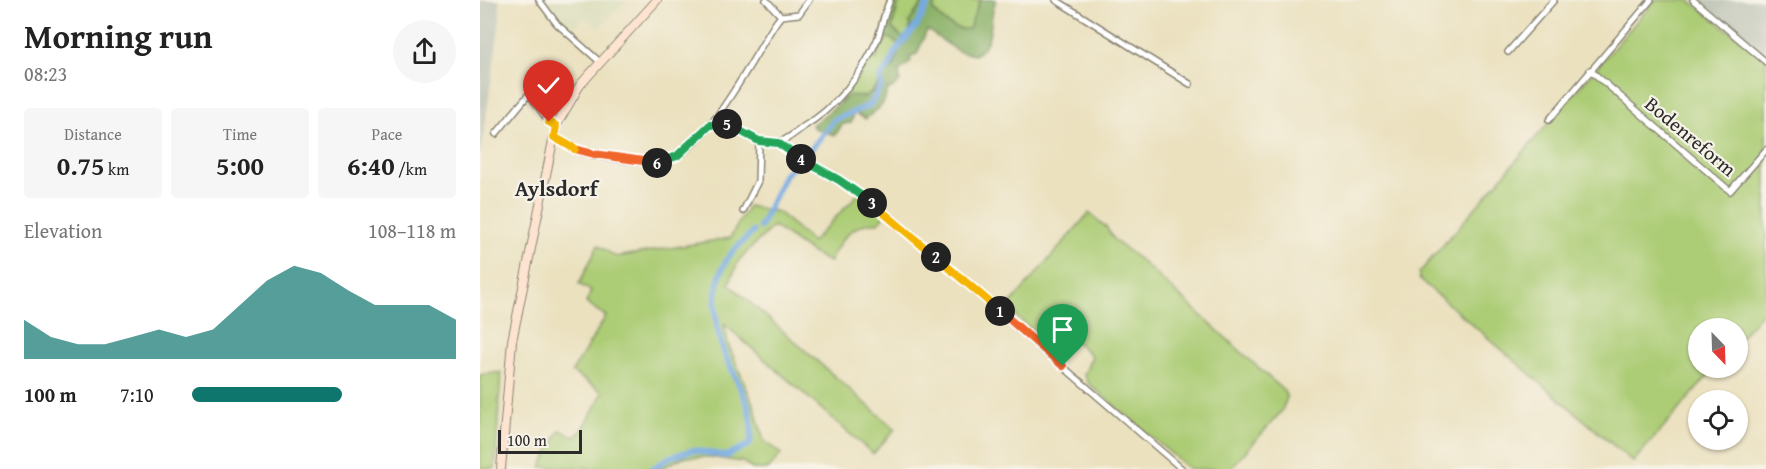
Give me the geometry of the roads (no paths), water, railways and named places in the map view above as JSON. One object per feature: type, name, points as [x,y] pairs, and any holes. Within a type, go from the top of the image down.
[{"type":"street","points":[[539,0],[557,24],[600,62]]},
{"type":"street","points":[[501,469],[512,341],[556,126],[576,91],[657,0]]},
{"type":"street","points":[[766,0],[781,16]]},
{"type":"street","points":[[781,16],[799,14],[809,0]]},
{"type":"street","points":[[778,143],[820,117],[840,97],[875,44],[890,0]]},
{"type":"street","points":[[1056,0],[1190,84]]},
{"type":"street","points":[[1508,52],[1554,0]]},
{"type":"street","points":[[1549,120],[1651,0]]},
{"type":"street","points":[[1693,0],[1766,62]]},
{"type":"street","points":[[554,137],[587,153],[661,163],[677,156],[722,111],[781,16]]},
{"type":"street","name":"Bodenreform","points":[[1590,70],[1730,191],[1766,150]]},
{"type":"street","points":[[496,134],[529,94],[550,123],[556,126]]},
{"type":"street","points":[[722,111],[726,124]]},
{"type":"street","points":[[710,125],[726,124],[759,141],[778,143],[805,163],[839,180],[875,205],[1182,469]]},
{"type":"street","points":[[743,211],[758,181],[759,141]]},
{"type":"waterway","points":[[760,227],[785,174],[804,158],[834,120],[870,105],[881,86],[880,77],[891,64],[894,53],[917,25],[930,0]]},
{"type":"waterway","points":[[652,469],[670,457],[693,450],[726,456],[750,444],[750,413],[720,341],[716,298],[721,271],[727,259],[753,232]]},
{"type":"district","name":"Aylsdorf","points":[[556,188]]}]
